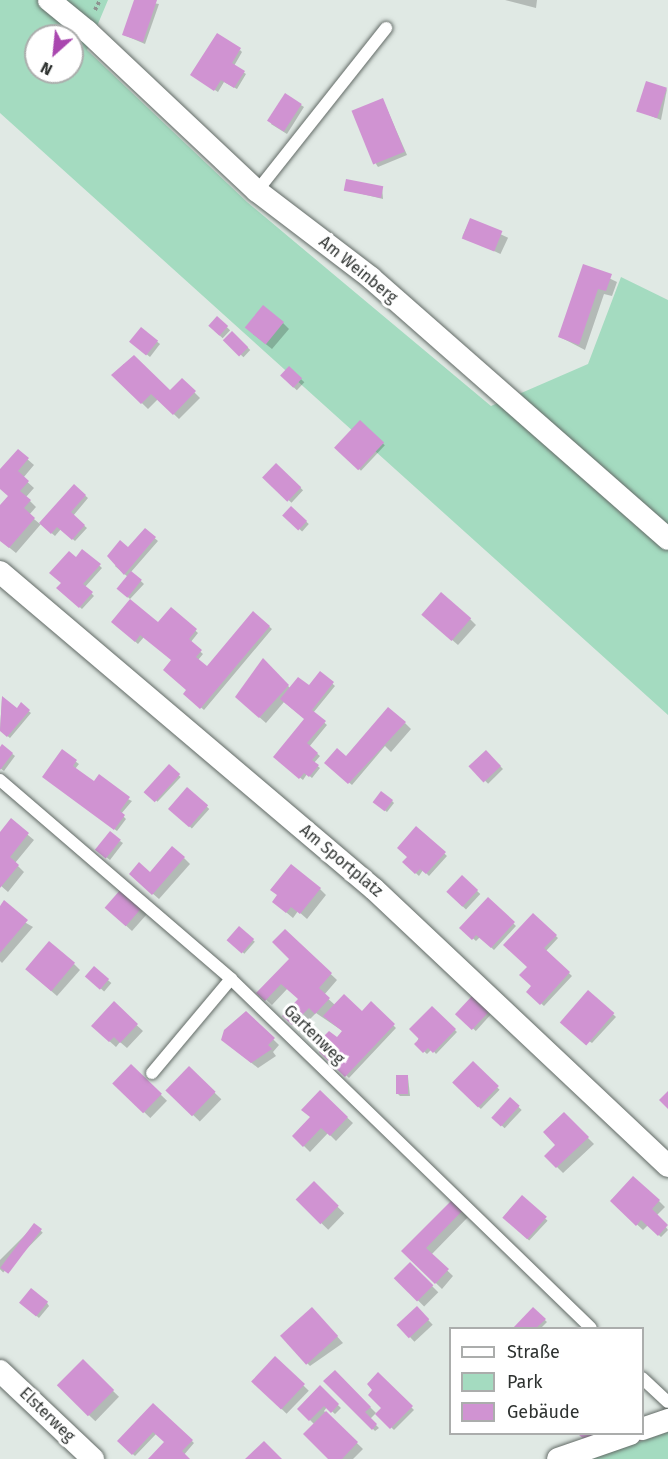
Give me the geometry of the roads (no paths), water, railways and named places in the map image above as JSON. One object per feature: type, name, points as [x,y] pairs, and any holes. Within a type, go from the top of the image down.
[{"type":"street","name":"Am Weinberg","points":[[49,0],[87,31],[257,190],[371,278],[668,539]]},
{"type":"street","name":"Am Sportplatz","points":[[0,572],[374,888],[668,1166]]},
{"type":"street","name":"Elsterweg","points":[[0,1371],[93,1459]]},
{"type":"street","points":[[644,1428],[668,1420]]},
{"type":"street","points":[[558,1459],[627,1435]]},
{"type":"lane","points":[[257,190],[386,28]]},
{"type":"lane","name":"Gartenweg","points":[[0,780],[231,979],[589,1327]]},
{"type":"lane","points":[[152,1073],[231,979]]},
{"type":"lane","points":[[644,1380],[668,1402]]}]
